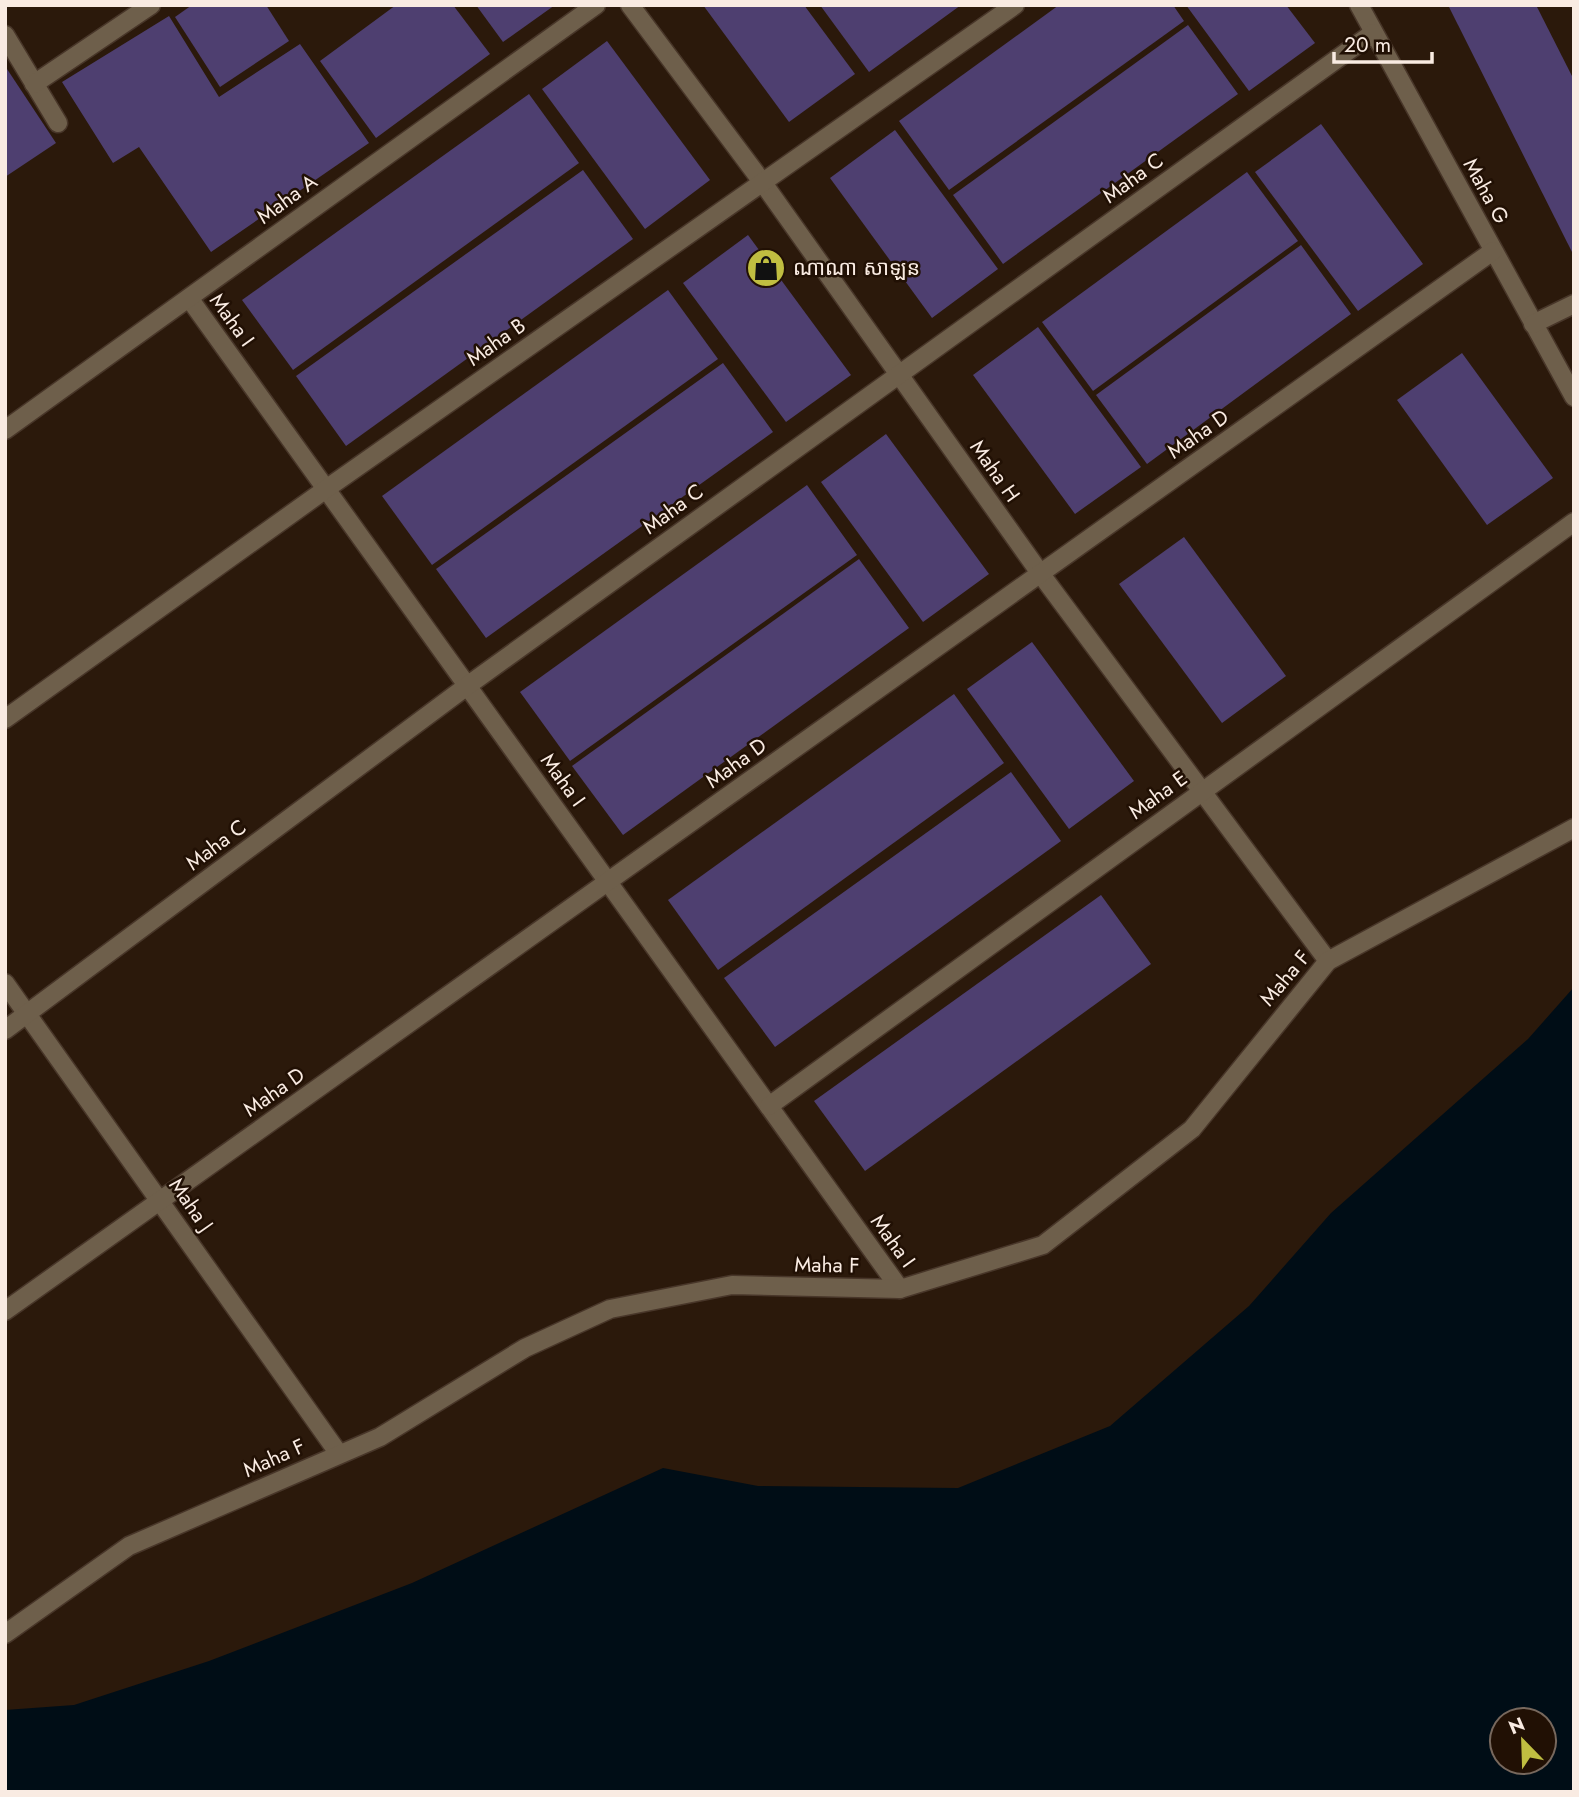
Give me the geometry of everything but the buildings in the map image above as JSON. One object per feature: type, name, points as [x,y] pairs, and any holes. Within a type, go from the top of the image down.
[{"type":"street","points":[[34,84],[151,5]]},
{"type":"street","name":"Maha A","points":[[5,430],[596,5]]},
{"type":"street","name":"Maha H","points":[[630,5],[763,183],[1040,573],[1328,961]]},
{"type":"street","name":"Maha B","points":[[5,719],[326,489],[1015,5]]},
{"type":"street","name":"Maha G","points":[[1359,5],[1574,397]]},
{"type":"street","name":"Maha C","points":[[5,1030],[467,686],[1373,33]]},
{"type":"street","points":[[5,35],[58,123]]},
{"type":"street","name":"Maha D","points":[[5,1311],[1493,251]]},
{"type":"street","name":"Maha I","points":[[189,298],[900,1289]]},
{"type":"street","points":[[1533,324],[1574,304]]},
{"type":"street","name":"Maha E","points":[[769,1106],[1574,522]]},
{"type":"street","name":"Maha F","points":[[5,1634],[129,1546],[380,1437],[525,1348],[610,1309],[732,1285],[900,1289],[1043,1245],[1192,1129],[1328,961],[1574,828]]},
{"type":"street","name":"Maha J","points":[[5,983],[339,1454]]},
{"type":"shaded area","points":[[1574,987],[1574,1792],[5,1792],[5,1710],[74,1705],[209,1661],[412,1583],[663,1468],[758,1486],[958,1488],[1110,1426],[1249,1306],[1331,1213],[1528,1039]]},
{"type":"place","name":"ណាណា សាឡន","points":[[766,268]]}]
